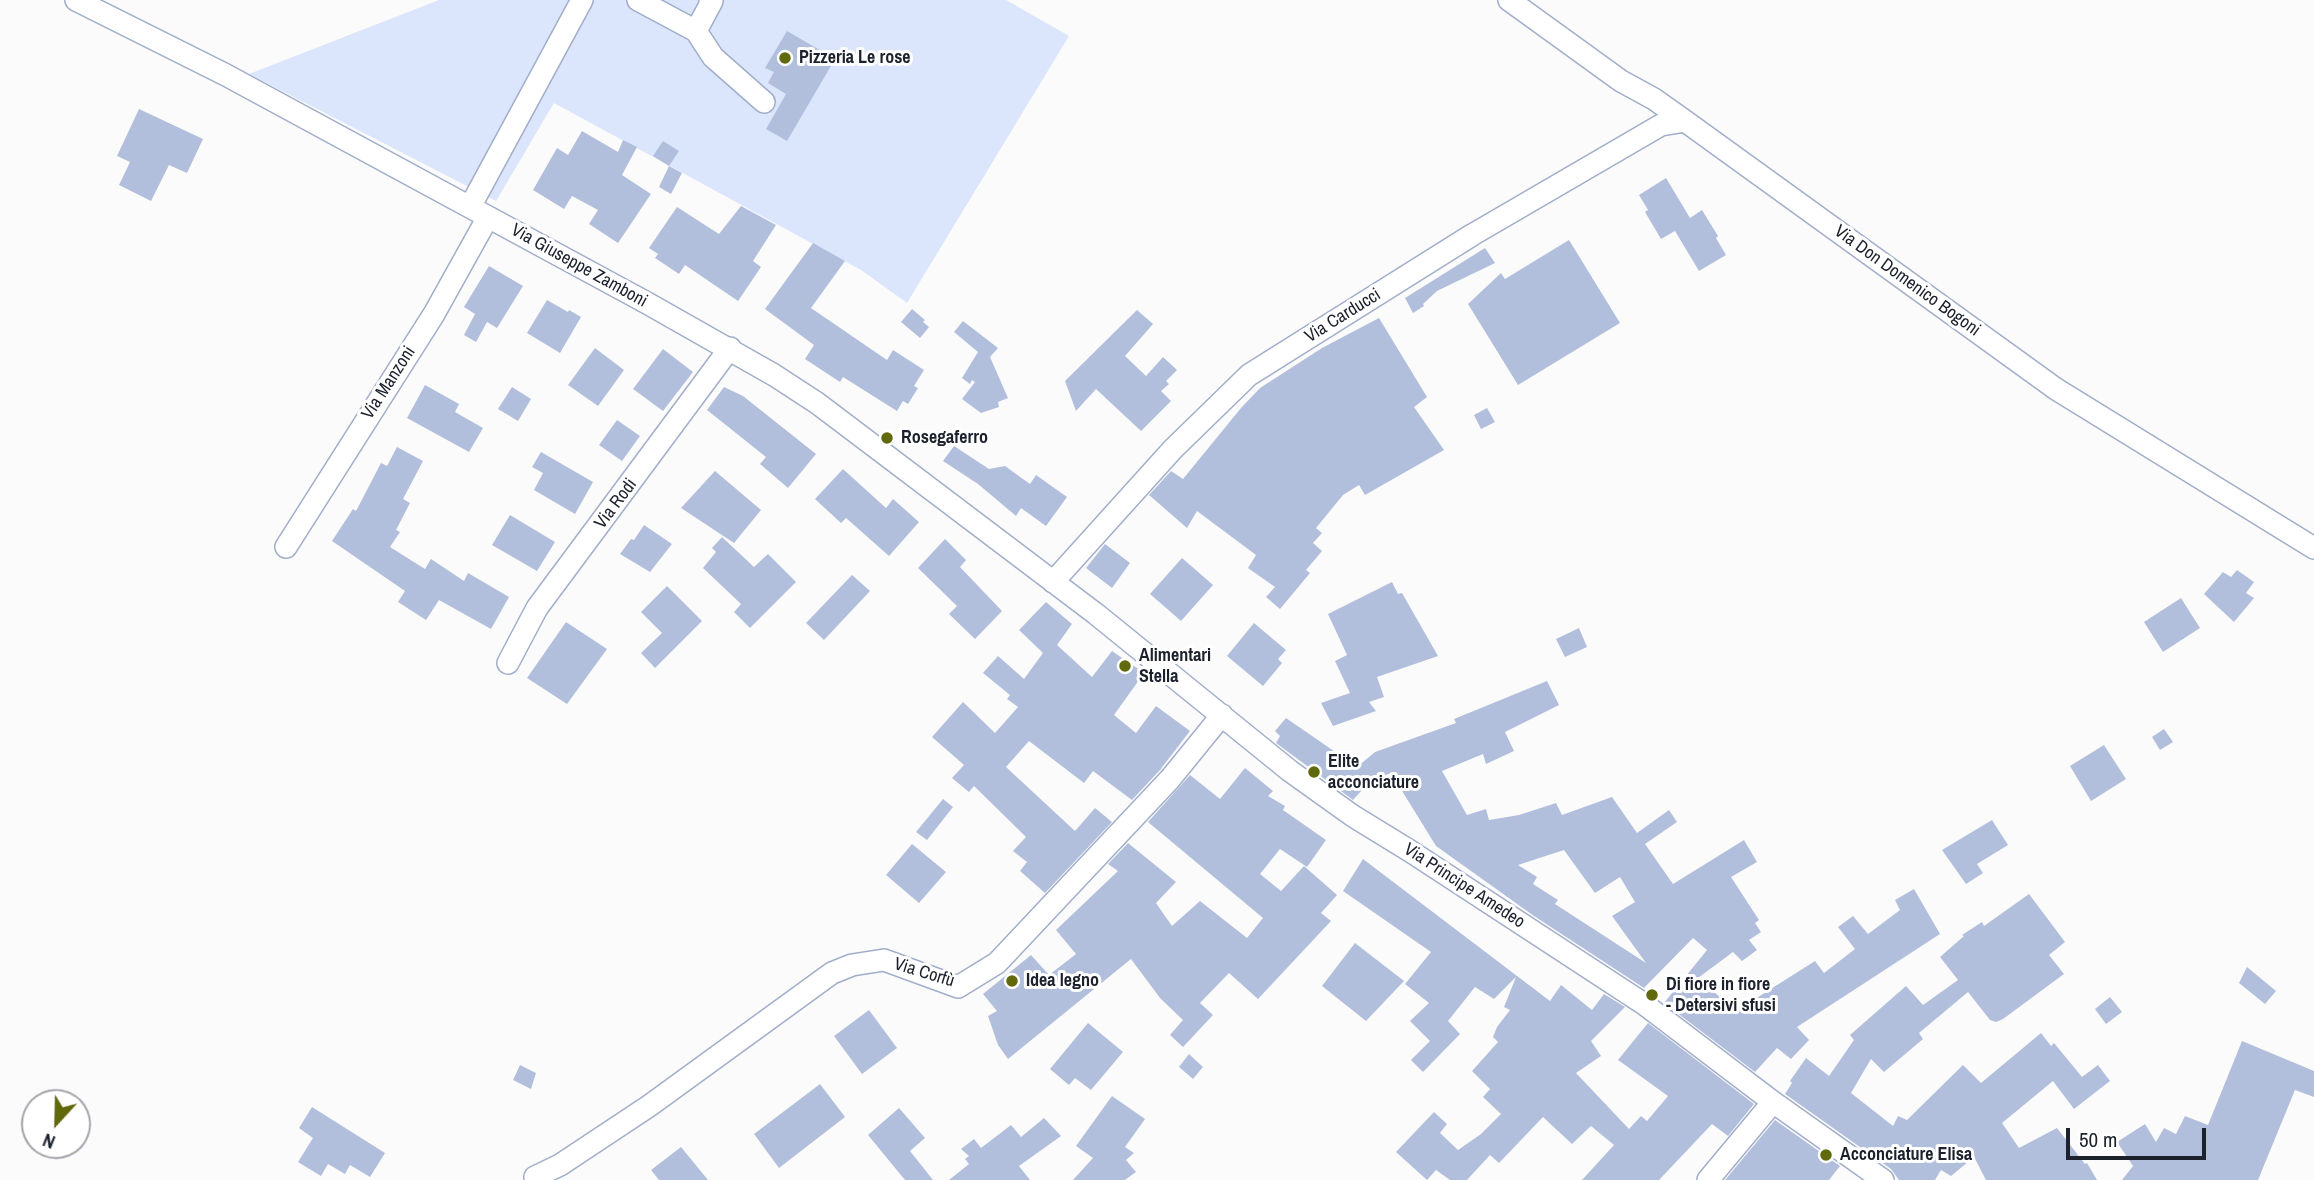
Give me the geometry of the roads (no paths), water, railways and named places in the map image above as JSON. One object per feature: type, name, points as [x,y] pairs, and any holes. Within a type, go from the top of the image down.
[{"type":"street","name":"Via Giuseppe Zamboni","points":[[76,0],[226,75],[730,348],[817,403],[1053,582]]},
{"type":"street","name":"Via Manzoni","points":[[286,547],[433,314],[479,212],[582,0]]},
{"type":"street","points":[[638,0],[696,31],[713,57],[764,102]]},
{"type":"street","points":[[696,31],[712,1],[710,0]]},
{"type":"street","name":"Via Don Domenico Bogoni","points":[[1509,0],[1621,80],[1685,121],[2056,390],[2314,548]]},
{"type":"street","name":"Via Carducci","points":[[1053,582],[1173,449],[1249,375],[1472,234],[1661,125],[1685,121]]},
{"type":"street","name":"Via Rodi","points":[[508,663],[537,608],[730,348]]},
{"type":"street","name":"Via Principe Amedeo","points":[[1053,582],[1290,771],[1353,816],[1644,1004],[1773,1102],[1883,1180]]},
{"type":"street","name":"Via Corfù","points":[[537,1179],[649,1106],[842,969],[884,960],[958,987],[997,963],[1170,779],[1222,715]]},
{"type":"street","points":[[1708,1180],[1773,1102]]},
{"type":"place","name":"Pizzeria Le rose","points":[[785,58]]},
{"type":"place","name":"Rosegaferro","points":[[887,438]]},
{"type":"place","name":"Alimentari Stella","points":[[1125,666]]},
{"type":"place","name":"Elite acconciature","points":[[1314,772]]},
{"type":"place","name":"Idea legno","points":[[1012,981]]},
{"type":"place","name":"Di fiore in fiore - Detersivi sfusi","points":[[1652,995]]},
{"type":"place","name":"Acconciature Elisa","points":[[1826,1155]]}]
